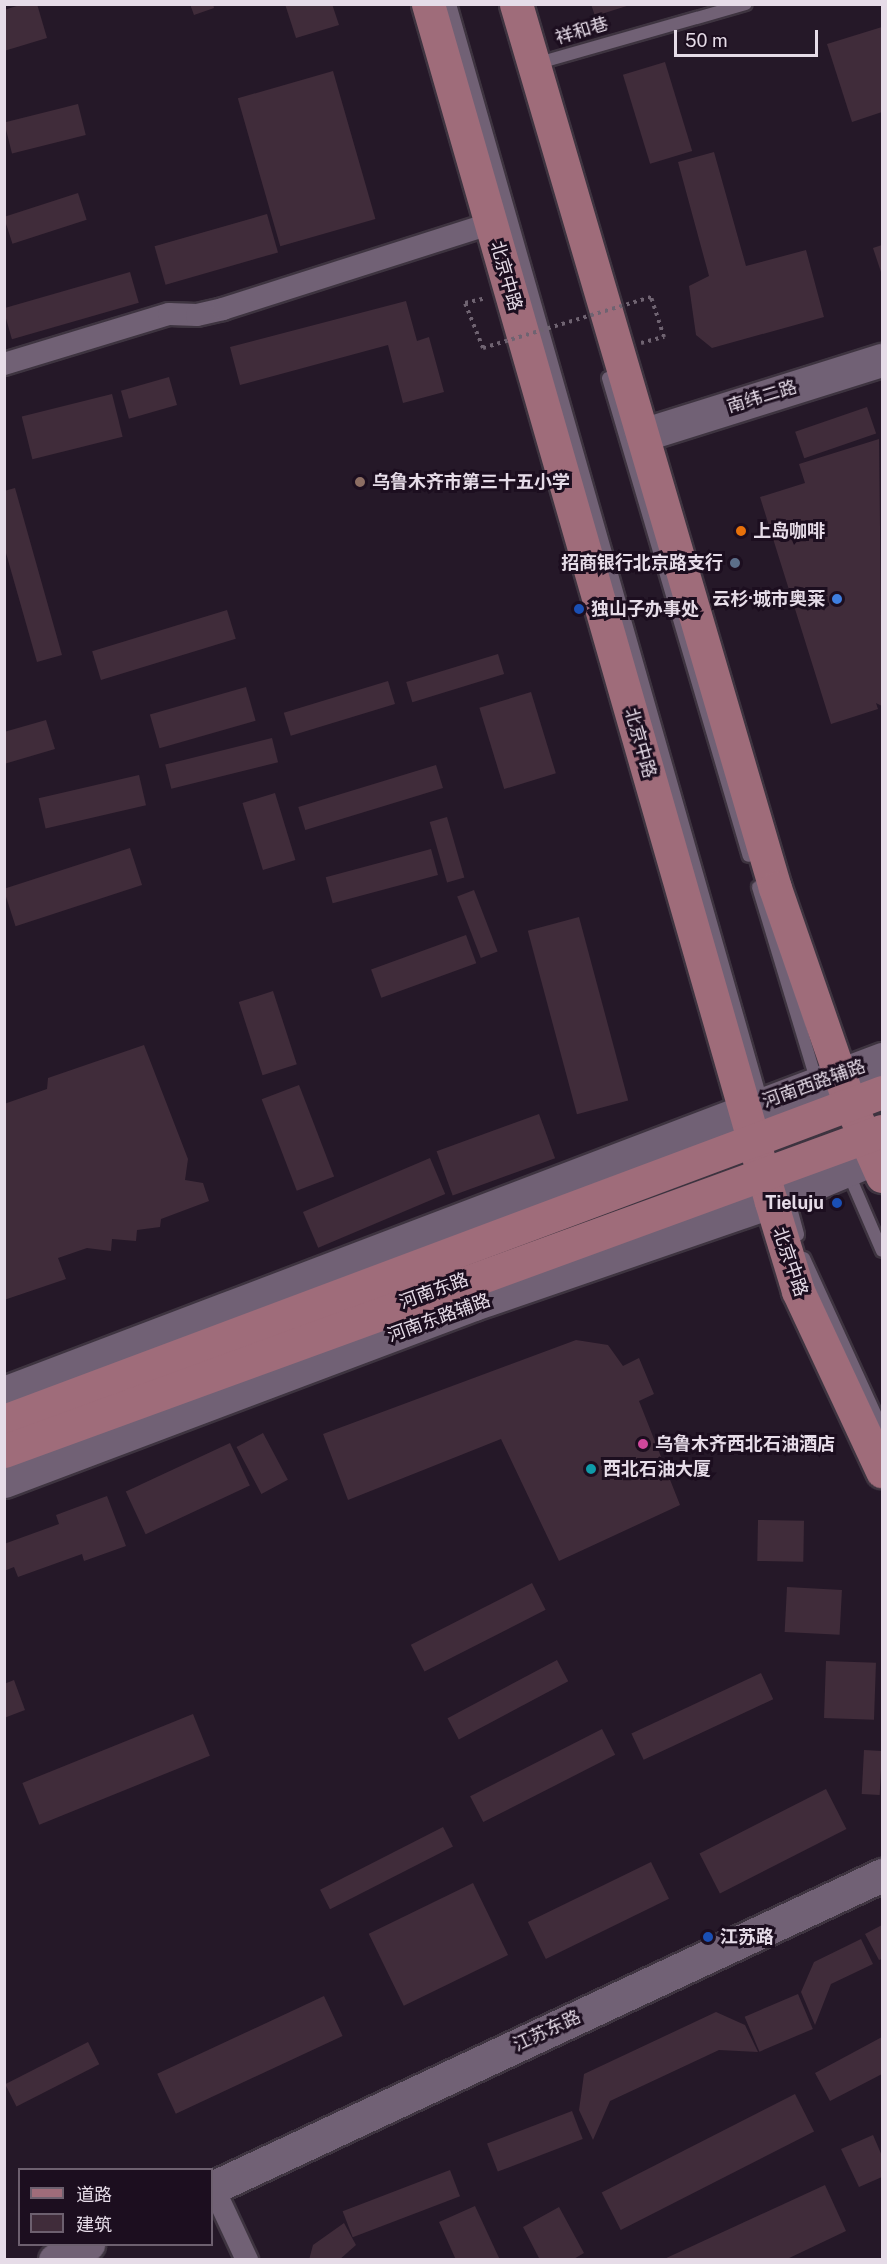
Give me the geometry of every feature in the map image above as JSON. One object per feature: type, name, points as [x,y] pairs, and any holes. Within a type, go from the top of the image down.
[{"type":"main road","name":"北京中路","points":[[428,4],[490,224],[758,1121],[775,1185],[798,1291],[882,1471]]},
{"type":"main road","points":[[516,4],[775,888],[833,1094],[868,1154]]},
{"type":"main road","name":"河南东路","points":[[4,1421],[758,1121],[833,1094],[882,1092]]},
{"type":"main road","name":"河南东路","points":[[4,1451],[868,1154]]},
{"type":"street","points":[[4,364],[169,314],[197,315],[223,309],[490,224]]},
{"type":"street","name":"南纬二路","points":[[642,435],[882,360]]},
{"type":"street","name":"河南西路辅路","points":[[833,1094],[882,1059]]},
{"type":"street","points":[[4,1393],[758,1121]]},
{"type":"street","name":"河南东路辅路","points":[[4,1481],[474,1304],[775,1185]]},
{"type":"street","name":"江苏东路","points":[[213,2187],[882,1875]]},
{"type":"street","points":[[213,2189],[247,2259]]},
{"type":"street","points":[[56,2259],[84,2246]]},
{"type":"lane","points":[[450,4],[758,1121]]},
{"type":"lane","points":[[501,4],[543,151]]},
{"type":"lane","name":"祥和巷","points":[[534,65],[746,4]]},
{"type":"lane","points":[[605,366],[833,1094]]},
{"type":"lane","points":[[868,1154],[882,1251]]},
{"type":"lane","points":[[775,1185],[805,1262],[882,1428]]},
{"type":"path","points":[[465,303],[483,348],[651,297],[664,337]]},
{"type":"building","points":[[23,4],[37,4],[47,38],[4,51],[4,10]]},
{"type":"building","points":[[190,4],[213,4],[214,8],[194,15]]},
{"type":"building","points":[[285,4],[332,4],[339,25],[296,38]]},
{"type":"building","points":[[591,4],[630,4],[630,5],[595,16]]},
{"type":"building","points":[[882,27],[882,112],[852,122],[827,44]]},
{"type":"building","points":[[665,62],[692,151],[650,164],[623,75]]},
{"type":"building","points":[[333,71],[375,219],[280,246],[238,98]]},
{"type":"building","points":[[78,104],[86,135],[12,153],[4,122]]},
{"type":"building","points":[[714,152],[746,266],[806,250],[824,317],[712,348],[696,335],[689,286],[709,276],[678,162]]},
{"type":"building","points":[[78,193],[87,220],[12,244],[4,217]]},
{"type":"building","points":[[267,214],[278,252],[166,285],[155,246]]},
{"type":"building","points":[[882,245],[882,275],[873,248]]},
{"type":"building","points":[[130,272],[139,303],[12,339],[4,308]]},
{"type":"building","points":[[406,301],[417,341],[429,337],[444,392],[403,403],[388,345],[240,385],[230,347]]},
{"type":"building","points":[[169,377],[177,405],[129,419],[121,391]]},
{"type":"building","points":[[112,394],[123,437],[32,459],[22,416]]},
{"type":"building","points":[[867,407],[876,433],[804,458],[795,432]]},
{"type":"building","name":"云杉·城市奥莱","points":[[879,439],[882,706],[876,703],[878,709],[831,724],[760,497],[805,483],[799,464]]},
{"type":"building","points":[[15,488],[62,655],[37,662],[4,546],[4,491]]},
{"type":"building","points":[[227,610],[236,639],[101,680],[92,651]]},
{"type":"building","points":[[498,654],[504,674],[412,702],[406,682]]},
{"type":"building","points":[[388,681],[395,704],[291,736],[284,713]]},
{"type":"building","points":[[246,687],[256,721],[160,748],[150,715]]},
{"type":"building","points":[[531,692],[556,773],[504,789],[479,708]]},
{"type":"building","points":[[46,720],[55,749],[4,764],[4,732]]},
{"type":"building","points":[[272,738],[278,762],[171,789],[165,765]]},
{"type":"building","points":[[436,765],[443,788],[305,830],[298,807]]},
{"type":"building","points":[[139,775],[146,805],[46,828],[39,798]]},
{"type":"building","points":[[275,793],[295,860],[263,870],[242,803]]},
{"type":"building","points":[[447,817],[464,878],[447,883],[430,822]]},
{"type":"building","points":[[130,848],[142,885],[16,926],[4,889]]},
{"type":"building","points":[[431,849],[438,875],[333,903],[326,877]]},
{"type":"building","points":[[474,890],[498,952],[481,958],[457,896]]},
{"type":"building","points":[[579,917],[628,1101],[577,1114],[528,931]]},
{"type":"building","points":[[466,935],[476,963],[381,998],[371,970]]},
{"type":"building","points":[[273,991],[297,1064],[263,1075],[239,1002]]},
{"type":"building","points":[[144,1045],[188,1159],[185,1180],[203,1183],[209,1201],[161,1219],[160,1227],[137,1230],[136,1241],[112,1239],[111,1251],[87,1248],[58,1258],[66,1279],[4,1300],[4,1104],[47,1089],[48,1078]]},
{"type":"building","points":[[299,1085],[334,1176],[297,1191],[262,1099]]},
{"type":"building","points":[[539,1114],[555,1158],[453,1195],[437,1151]]},
{"type":"building","points":[[430,1158],[445,1194],[318,1248],[303,1212]]},
{"type":"building","name":"西北石油大厦","points":[[576,1340],[608,1345],[623,1366],[639,1358],[654,1394],[639,1401],[680,1505],[559,1561],[501,1439],[348,1500],[323,1434]]},
{"type":"building","points":[[263,1433],[288,1480],[261,1494],[237,1447]]},
{"type":"building","points":[[230,1443],[250,1486],[146,1534],[126,1492]]},
{"type":"building","points":[[107,1496],[126,1546],[84,1561],[82,1554],[18,1577],[14,1567],[4,1571],[4,1544],[59,1524],[56,1515]]},
{"type":"building","points":[[758,1520],[804,1521],[803,1562],[757,1561]]},
{"type":"building","points":[[532,1583],[546,1610],[424,1671],[411,1645]]},
{"type":"building","points":[[787,1587],[842,1590],[840,1635],[785,1632]]},
{"type":"building","points":[[557,1660],[568,1681],[459,1739],[448,1718]]},
{"type":"building","points":[[826,1661],[876,1663],[874,1720],[824,1718]]},
{"type":"building","points":[[761,1673],[773,1699],[644,1760],[631,1733]]},
{"type":"building","points":[[14,1680],[25,1710],[4,1718],[4,1684]]},
{"type":"building","points":[[193,1714],[210,1756],[39,1825],[22,1783]]},
{"type":"building","points":[[602,1729],[615,1755],[483,1822],[470,1796]]},
{"type":"building","points":[[864,1750],[882,1751],[880,1795],[862,1794]]},
{"type":"building","points":[[826,1789],[846,1829],[720,1894],[699,1853]]},
{"type":"building","points":[[443,1827],[453,1847],[330,1909],[320,1890]]},
{"type":"building","points":[[651,1862],[669,1899],[546,1959],[528,1922]]},
{"type":"building","points":[[473,1883],[508,1955],[404,2006],[369,1934]]},
{"type":"building","points":[[882,1925],[882,1959],[879,1960],[865,1934]]},
{"type":"building","points":[[861,1939],[873,1964],[831,1984],[815,2025],[801,1992],[814,1962]]},
{"type":"building","points":[[798,1994],[813,2029],[759,2052],[745,2017]]},
{"type":"building","points":[[324,1996],[343,2036],[176,2114],[157,2074]]},
{"type":"building","points":[[716,2012],[745,2025],[758,2052],[719,2050],[610,2101],[593,2140],[579,2110],[584,2074]]},
{"type":"building","points":[[882,2037],[882,2074],[830,2101],[815,2073]]},
{"type":"building","points":[[88,2042],[99,2064],[16,2106],[5,2084]]},
{"type":"building","points":[[795,2094],[814,2131],[621,2230],[602,2193]]},
{"type":"building","points":[[572,2111],[583,2139],[498,2172],[487,2144]]},
{"type":"building","points":[[873,2135],[882,2156],[882,2177],[859,2187],[841,2149]]},
{"type":"building","points":[[450,2170],[460,2196],[353,2237],[343,2211]]},
{"type":"building","points":[[825,2185],[846,2231],[785,2260],[662,2260]]},
{"type":"building","points":[[475,2206],[500,2260],[456,2260],[439,2222]]},
{"type":"building","points":[[559,2207],[584,2253],[572,2260],[540,2260],[523,2227]]},
{"type":"building","points":[[344,2223],[356,2245],[339,2260],[309,2260],[313,2245]]},
{"type":"place","name":"乌鲁木齐市第三十五小学","points":[[360,482]]},
{"type":"place","name":"上岛咖啡","points":[[741,531]]},
{"type":"place","name":"招商银行北京路支行","points":[[735,563]]},
{"type":"place","name":"云杉·城市奥莱","points":[[837,599]]},
{"type":"place","name":"独山子办事处","points":[[579,609]]},
{"type":"place","name":"Tieluju","points":[[837,1203]]},
{"type":"place","name":"乌鲁木齐西北石油酒店","points":[[643,1444]]},
{"type":"place","name":"西北石油大厦","points":[[591,1469]]},
{"type":"place","name":"江苏路","points":[[708,1937]]}]
